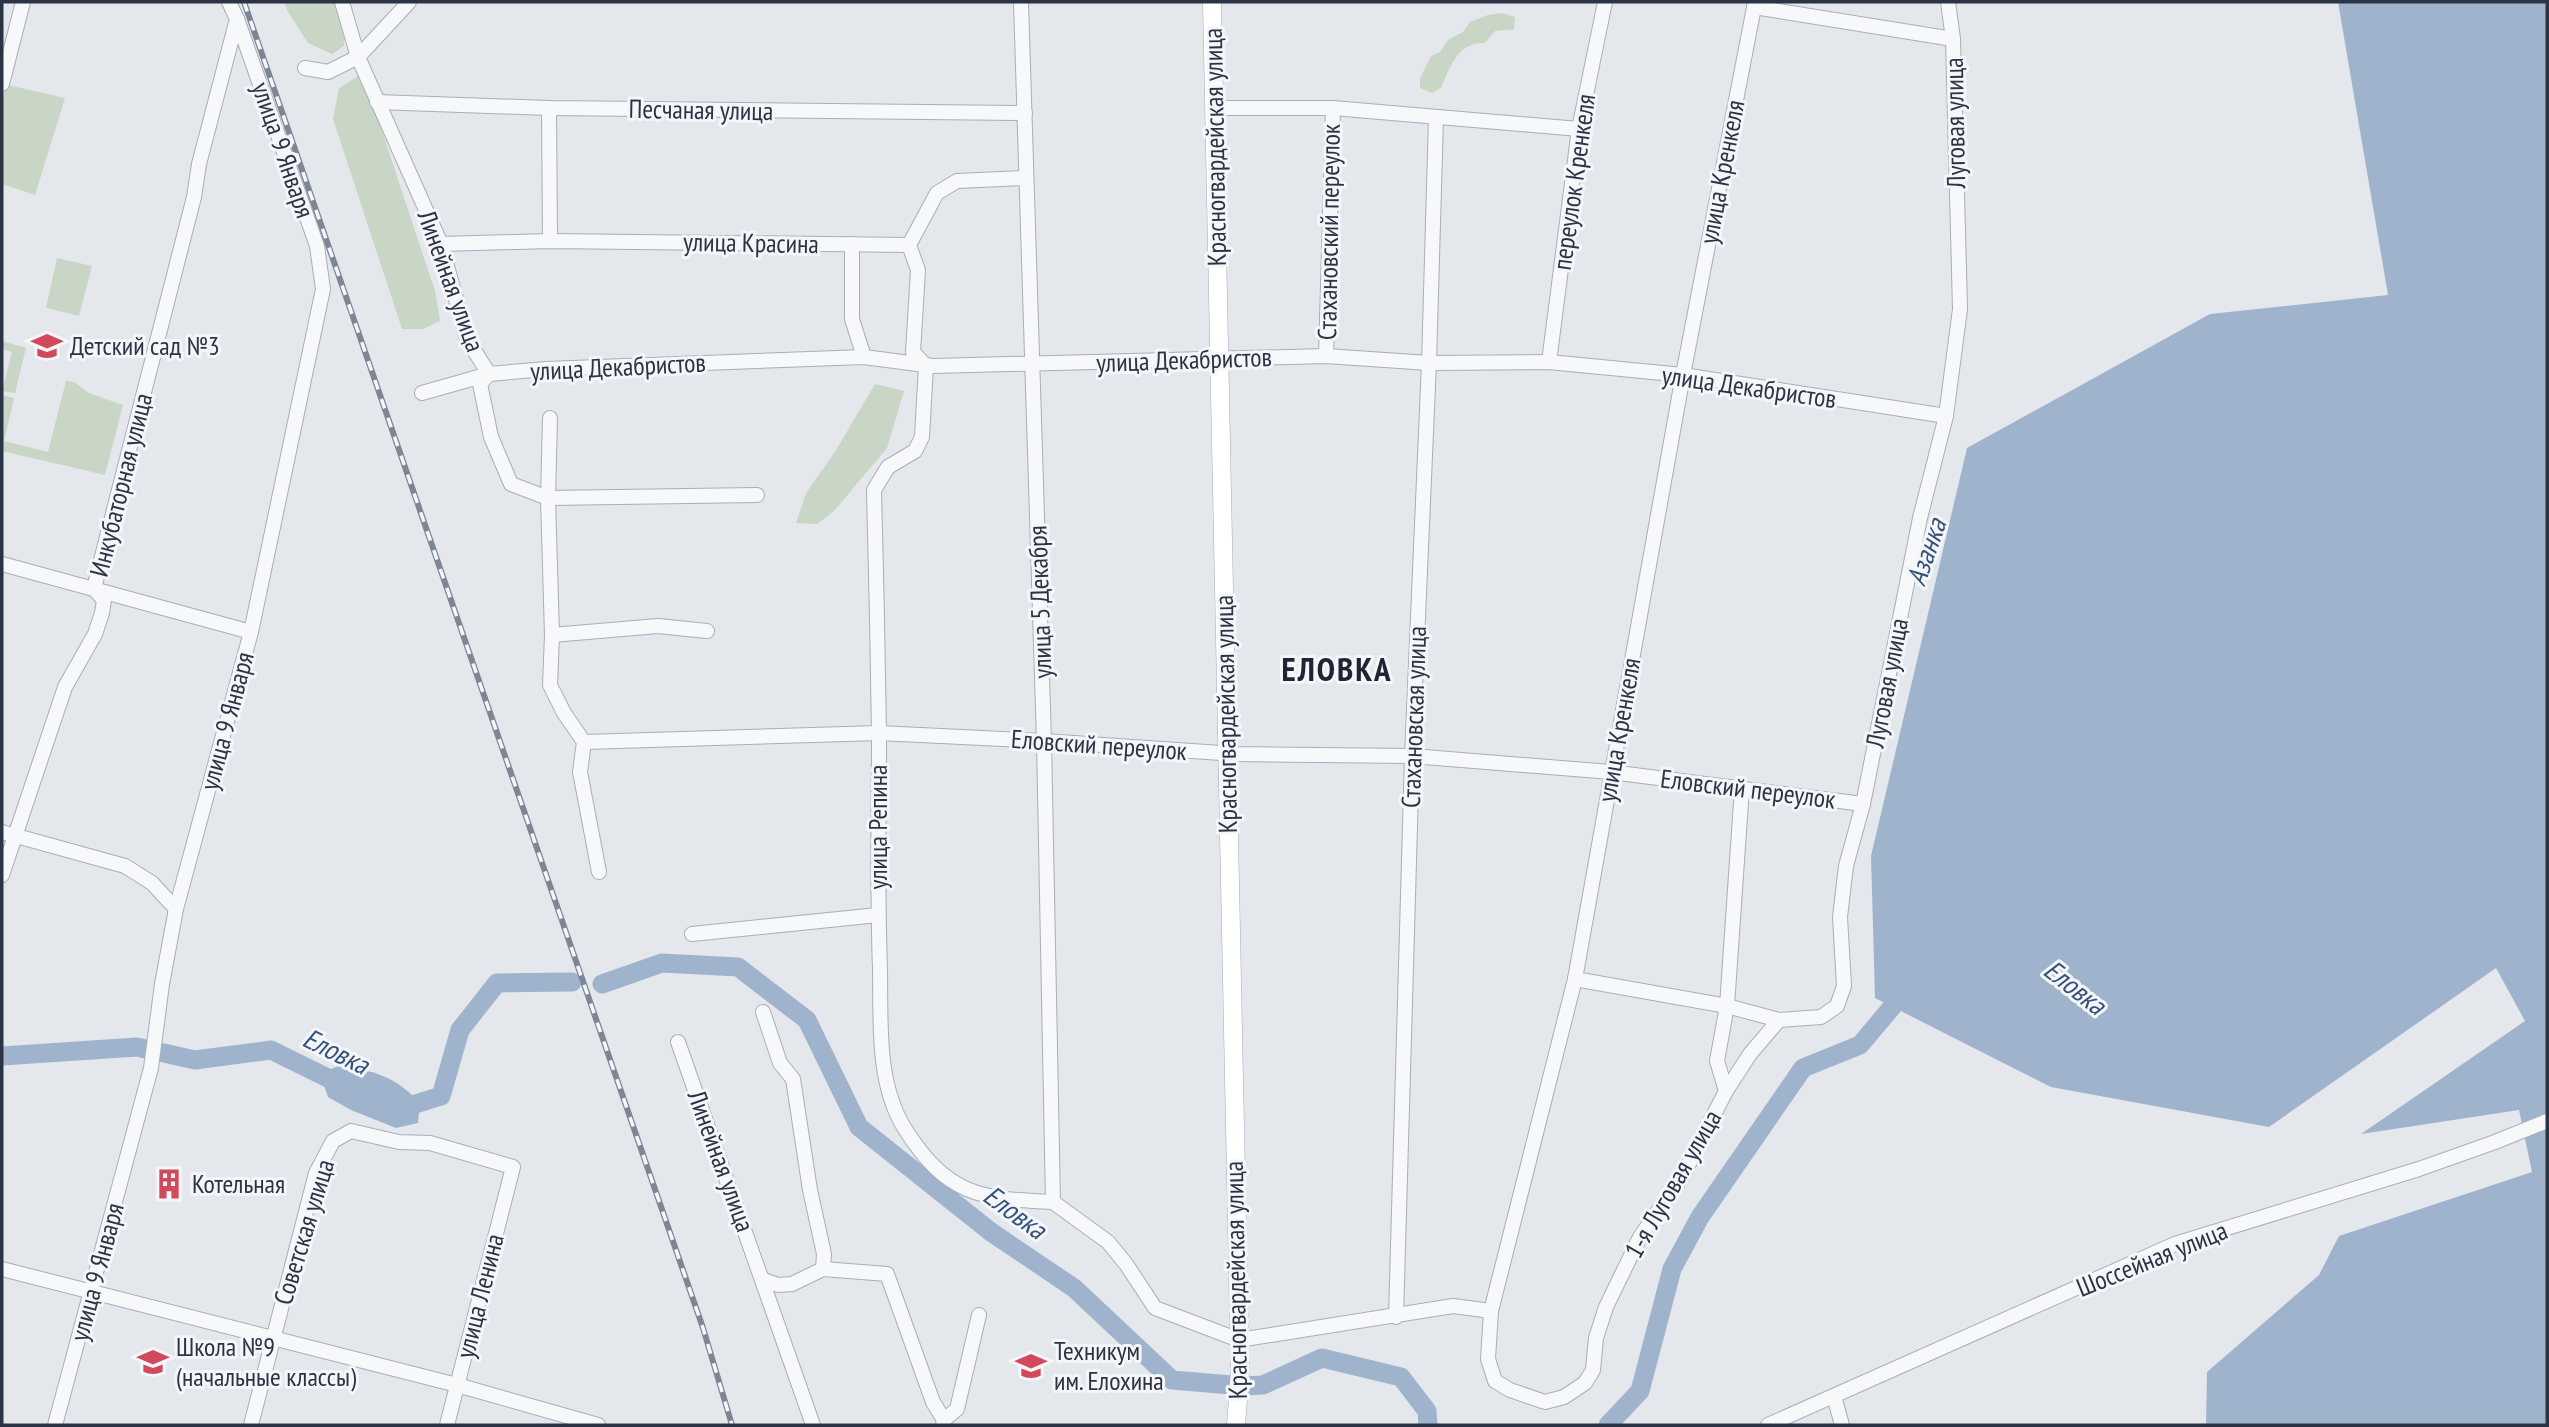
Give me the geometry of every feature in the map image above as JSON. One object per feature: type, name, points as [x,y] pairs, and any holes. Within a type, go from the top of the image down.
[{"type":"main road","name":"Красногвардейская улица","points":[[1212,2],[1240,1372],[1237,1425]]},
{"type":"street","points":[[2,83],[23,2]]},
{"type":"street","points":[[229,2],[237,19]]},
{"type":"street","name":"Линейная улица","points":[[342,2],[358,57],[441,244],[467,339],[489,374],[480,384],[491,437],[511,484],[548,498],[758,495]]},
{"type":"street","points":[[305,68],[328,72],[358,57],[409,2]]},
{"type":"street","name":"улица 5 Декабря","points":[[1021,2],[1044,741],[1053,1202]]},
{"type":"street","name":"переулок Кренкеля","points":[[1549,362],[1579,129],[1605,2]]},
{"type":"street","name":"Луговая улица","points":[[1575,979],[1727,1006],[1779,1020],[1821,1017],[1837,1006],[1844,985],[1840,917],[1846,866],[1863,804],[1920,518],[1946,416],[1960,309],[1953,39],[1948,2]]},
{"type":"street","points":[[1754,4],[1953,39]]},
{"type":"street","name":"улица Кренкеля","points":[[1564,1397],[1545,1402],[1510,1390],[1495,1381],[1488,1359],[1491,1311],[1575,979],[1683,375],[1754,4]]},
{"type":"street","name":"Инкубаторная улица","points":[[8,833],[65,687],[94,634],[102,613],[104,600],[94,589],[237,19]]},
{"type":"street","name":"улица 9 Января","points":[[55,1425],[151,1068],[162,984],[176,909],[251,632],[323,289],[317,246],[237,19]]},
{"type":"street","name":"Песчаная улица","points":[[377,102],[549,108],[1025,113]]},
{"type":"street","points":[[549,108],[550,242]]},
{"type":"street","points":[[1213,108],[1332,108],[1579,129]]},
{"type":"street","name":"Стахановский переулок","points":[[1326,356],[1332,108]]},
{"type":"street","name":"Стахановская улица","points":[[1396,1317],[1412,756],[1429,363],[1436,118]]},
{"type":"street","points":[[926,366],[913,352],[918,270],[909,245],[923,215],[937,193],[957,181],[1025,178]]},
{"type":"street","name":"улица Красина","points":[[441,244],[550,242],[909,245]]},
{"type":"street","points":[[852,244],[852,319],[864,357]]},
{"type":"street","name":"улица Декабристов","points":[[422,393],[489,374],[545,369],[864,357],[926,366],[1326,356],[1429,363],[1549,362],[1683,375],[1946,416]]},
{"type":"street","name":"улица Репина","points":[[926,366],[922,437],[915,451],[888,467],[874,490],[882,1054],[892,1102],[905,1129],[935,1170],[954,1185],[978,1194],[1053,1202]]},
{"type":"street","points":[[550,418],[550,685],[564,713],[584,742],[580,772],[599,872]]},
{"type":"street","points":[[2,564],[251,632]]},
{"type":"street","points":[[552,635],[658,626],[707,631]]},
{"type":"street","name":"Еловский переулок","points":[[584,742],[879,733],[1226,753],[1412,756],[1611,772],[1863,804]]},
{"type":"street","name":"1-я Луговая улица","points":[[1564,1397],[1585,1383],[1593,1370],[1596,1338],[1605,1307],[1640,1237],[1682,1177],[1726,1091],[1717,1062],[1727,1006],[1742,788]]},
{"type":"street","points":[[2,875],[8,833],[125,866],[152,883],[176,909]]},
{"type":"street","points":[[692,933],[878,915]]},
{"type":"street","points":[[763,1013],[780,1063],[793,1079],[810,1190],[824,1254],[823,1269]]},
{"type":"street","points":[[1726,1091],[1750,1054],[1779,1020]]},
{"type":"street","name":"Линейная улица","points":[[678,1042],[813,1425]]},
{"type":"street","name":"Шоссейная улица","points":[[1768,1425],[2175,1244],[2419,1169],[2547,1121]]},
{"type":"street","name":"Советская улица","points":[[251,1425],[316,1173],[333,1141],[351,1130],[399,1142],[430,1143],[513,1167]]},
{"type":"street","name":"улица Ленина","points":[[447,1425],[513,1167]]},
{"type":"street","points":[[1053,1202],[1108,1242],[1155,1308],[1239,1340],[1453,1306],[1491,1311]]},
{"type":"street","points":[[2,1269],[457,1385],[598,1425]]},
{"type":"street","points":[[764,1280],[778,1285],[792,1284],[823,1269],[887,1274],[933,1402],[944,1423],[957,1409],[979,1315]]},
{"type":"street","points":[[1834,1396],[1842,1425]]},
{"type":"green space","points":[[284,2],[336,2],[345,28],[344,46],[332,54],[308,43]]},
{"type":"green space","points":[[1502,13],[1515,17],[1514,29],[1495,31],[1485,43],[1468,46],[1456,57],[1441,88],[1432,93],[1420,88],[1420,78],[1431,56],[1440,52],[1448,40],[1463,32],[1470,22]]},
{"type":"green space","points":[[358,76],[380,125],[435,291],[440,321],[423,329],[402,329],[333,119],[339,88]]},
{"type":"green space","points":[[8,85],[65,98],[35,195],[2,184],[2,98]]},
{"type":"green space","points":[[57,258],[92,266],[79,316],[46,308]]},
{"type":"green space","points":[[2,341],[26,348],[15,393],[2,391],[12,352],[2,349]]},
{"type":"green space","points":[[66,381],[74,382],[89,393],[123,405],[105,475],[2,451],[2,395],[14,398],[4,441],[48,452]]},
{"type":"green space","points":[[875,384],[904,391],[887,448],[834,511],[817,524],[796,523],[806,493],[835,452]]},
{"type":"water","points":[[2338,2],[2547,2],[2547,1425],[2206,1425],[2207,1372],[2319,1275],[2339,1236],[2532,1172],[2519,1110],[2361,1134],[2525,1021],[2496,968],[2269,1127],[2051,1087],[1875,998],[1871,856],[1967,448],[2210,314],[2388,295]]},
{"type":"water","points":[[338,1066],[373,1072],[402,1086],[420,1103],[418,1123],[396,1128],[351,1110],[328,1097],[320,1074]]},
{"type":"waterway","name":"Еловка","points":[[602,984],[662,963],[738,967],[807,1020],[859,1127],[991,1232],[1074,1288],[1172,1380],[1263,1385],[1322,1358],[1401,1377],[1427,1411],[1428,1425]]},
{"type":"waterway","name":"Еловка","points":[[396,1110],[441,1096],[460,1030],[497,983],[572,982]]},
{"type":"waterway","name":"Еловка","points":[[1608,1425],[1640,1391],[1672,1269],[1700,1217],[1803,1068],[1860,1045],[1908,988]]},
{"type":"waterway","name":"Еловка","points":[[2,1056],[137,1047],[195,1060],[271,1050],[344,1086]]},
{"type":"railway","points":[[244,2],[703,1328],[732,1425]]},
{"type":"place","name":"Детский сад №3","points":[[47,346]]},
{"type":"place","name":"Котельная","points":[[169,1184]]},
{"type":"place","name":"Школа №9 (начальные классы)","points":[[153,1362]]},
{"type":"place","name":"Техникум им. Елохина","points":[[1031,1366]]},
{"type":"district","name":"ЕЛОВКА","points":[[1337,669]]},
{"type":"water label","name":"Азанка","points":[[1926,552]]}]
